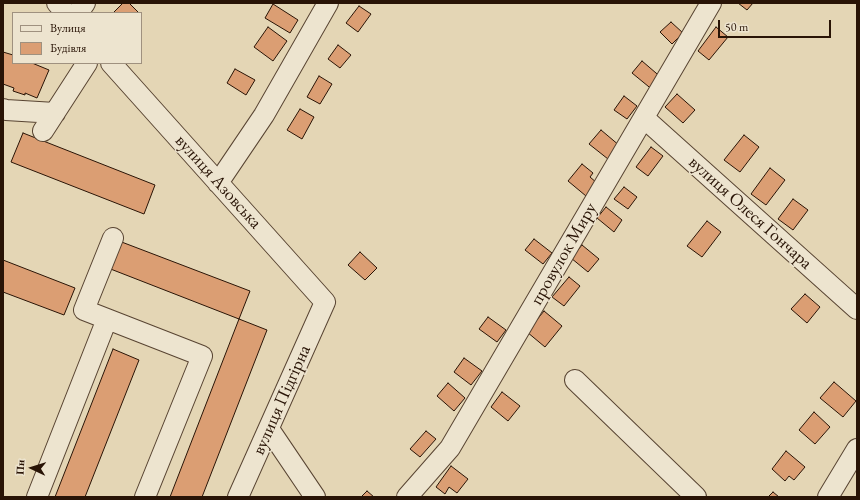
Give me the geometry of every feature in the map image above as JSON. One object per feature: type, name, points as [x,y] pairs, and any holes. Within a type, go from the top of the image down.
[{"type":"street","points":[[57,3],[65,12]]},
{"type":"street","points":[[79,12],[85,3]]},
{"type":"street","points":[[218,183],[264,115],[328,3]]},
{"type":"street","name":"провулок Миру","points":[[407,497],[450,448],[711,3]]},
{"type":"street","points":[[43,131],[87,64]]},
{"type":"street","name":"вулиця Азовська","points":[[112,64],[325,302]]},
{"type":"street","points":[[3,108],[6,110],[55,113]]},
{"type":"street","name":"вулиця Олеся Гончара","points":[[644,118],[857,309]]},
{"type":"street","points":[[113,238],[84,310],[202,356],[145,497]]},
{"type":"street","name":"вулиця Підгірна","points":[[238,497],[325,302]]},
{"type":"street","points":[[36,497],[107,319]]},
{"type":"street","points":[[575,380],[696,497]]},
{"type":"street","points":[[269,429],[315,497]]},
{"type":"street","points":[[828,497],[857,449]]},
{"type":"building","points":[[123,3],[129,3],[138,12],[114,12]]},
{"type":"building","points":[[738,3],[753,3],[747,10]]},
{"type":"building","points":[[273,4],[298,20],[290,33],[265,18]]},
{"type":"building","points":[[359,6],[371,14],[358,32],[346,23]]},
{"type":"building","points":[[671,22],[683,33],[672,44],[660,32]]},
{"type":"building","points":[[268,27],[287,41],[273,61],[254,47]]},
{"type":"building","points":[[716,27],[728,37],[709,60],[698,51]]},
{"type":"building","points":[[338,45],[351,55],[340,68],[328,59]]},
{"type":"building","points":[[3,52],[12,55],[12,64],[34,64],[49,70],[37,98],[25,93],[25,95],[13,91],[14,88],[3,84]]},
{"type":"building","points":[[642,61],[663,79],[654,91],[632,73]]},
{"type":"building","points":[[235,69],[255,80],[246,95],[227,83]]},
{"type":"building","points":[[319,76],[332,84],[320,104],[307,97]]},
{"type":"building","points":[[677,94],[695,110],[683,123],[665,107]]},
{"type":"building","points":[[624,96],[637,106],[627,119],[614,110]]},
{"type":"building","points":[[300,109],[314,117],[302,139],[287,130]]},
{"type":"building","points":[[601,130],[620,146],[608,159],[589,144]]},
{"type":"building","points":[[23,133],[155,185],[144,214],[11,162]]},
{"type":"building","points":[[744,135],[759,147],[740,172],[724,160]]},
{"type":"building","points":[[651,147],[663,156],[648,176],[636,167]]},
{"type":"building","points":[[582,164],[593,173],[590,177],[597,183],[586,196],[568,181]]},
{"type":"building","points":[[770,168],[785,180],[766,205],[751,194]]},
{"type":"building","points":[[624,187],[637,197],[628,209],[614,199]]},
{"type":"building","points":[[793,199],[808,210],[793,230],[778,219]]},
{"type":"building","points":[[606,207],[622,220],[614,232],[597,218]]},
{"type":"building","points":[[707,221],[721,232],[702,257],[687,246]]},
{"type":"building","points":[[534,239],[552,253],[543,264],[525,250]]},
{"type":"building","points":[[119,241],[250,291],[239,319],[108,268]]},
{"type":"building","points":[[582,245],[599,259],[588,272],[571,258]]},
{"type":"building","points":[[360,252],[377,268],[365,280],[348,265]]},
{"type":"building","points":[[3,260],[75,288],[64,315],[3,292]]},
{"type":"building","points":[[569,277],[580,286],[564,306],[552,297]]},
{"type":"building","points":[[805,294],[820,307],[807,323],[791,309]]},
{"type":"building","points":[[544,311],[562,326],[545,347],[527,332]]},
{"type":"building","points":[[488,317],[506,330],[497,342],[479,329]]},
{"type":"building","points":[[239,319],[267,330],[202,497],[170,497]]},
{"type":"building","points":[[113,349],[139,360],[85,497],[55,497]]},
{"type":"building","points":[[464,358],[482,371],[471,385],[454,372]]},
{"type":"building","points":[[834,382],[856,401],[843,417],[820,398]]},
{"type":"building","points":[[448,383],[465,398],[454,411],[437,396]]},
{"type":"building","points":[[502,392],[520,406],[508,421],[491,407]]},
{"type":"building","points":[[814,412],[830,427],[815,444],[799,430]]},
{"type":"building","points":[[426,431],[436,439],[420,457],[410,449]]},
{"type":"building","points":[[786,451],[805,467],[794,480],[789,476],[785,481],[772,469]]},
{"type":"building","points":[[451,466],[468,479],[457,493],[449,487],[445,494],[436,487]]},
{"type":"building","points":[[367,491],[374,497],[361,497]]},
{"type":"building","points":[[773,492],[779,497],[768,497]]}]
